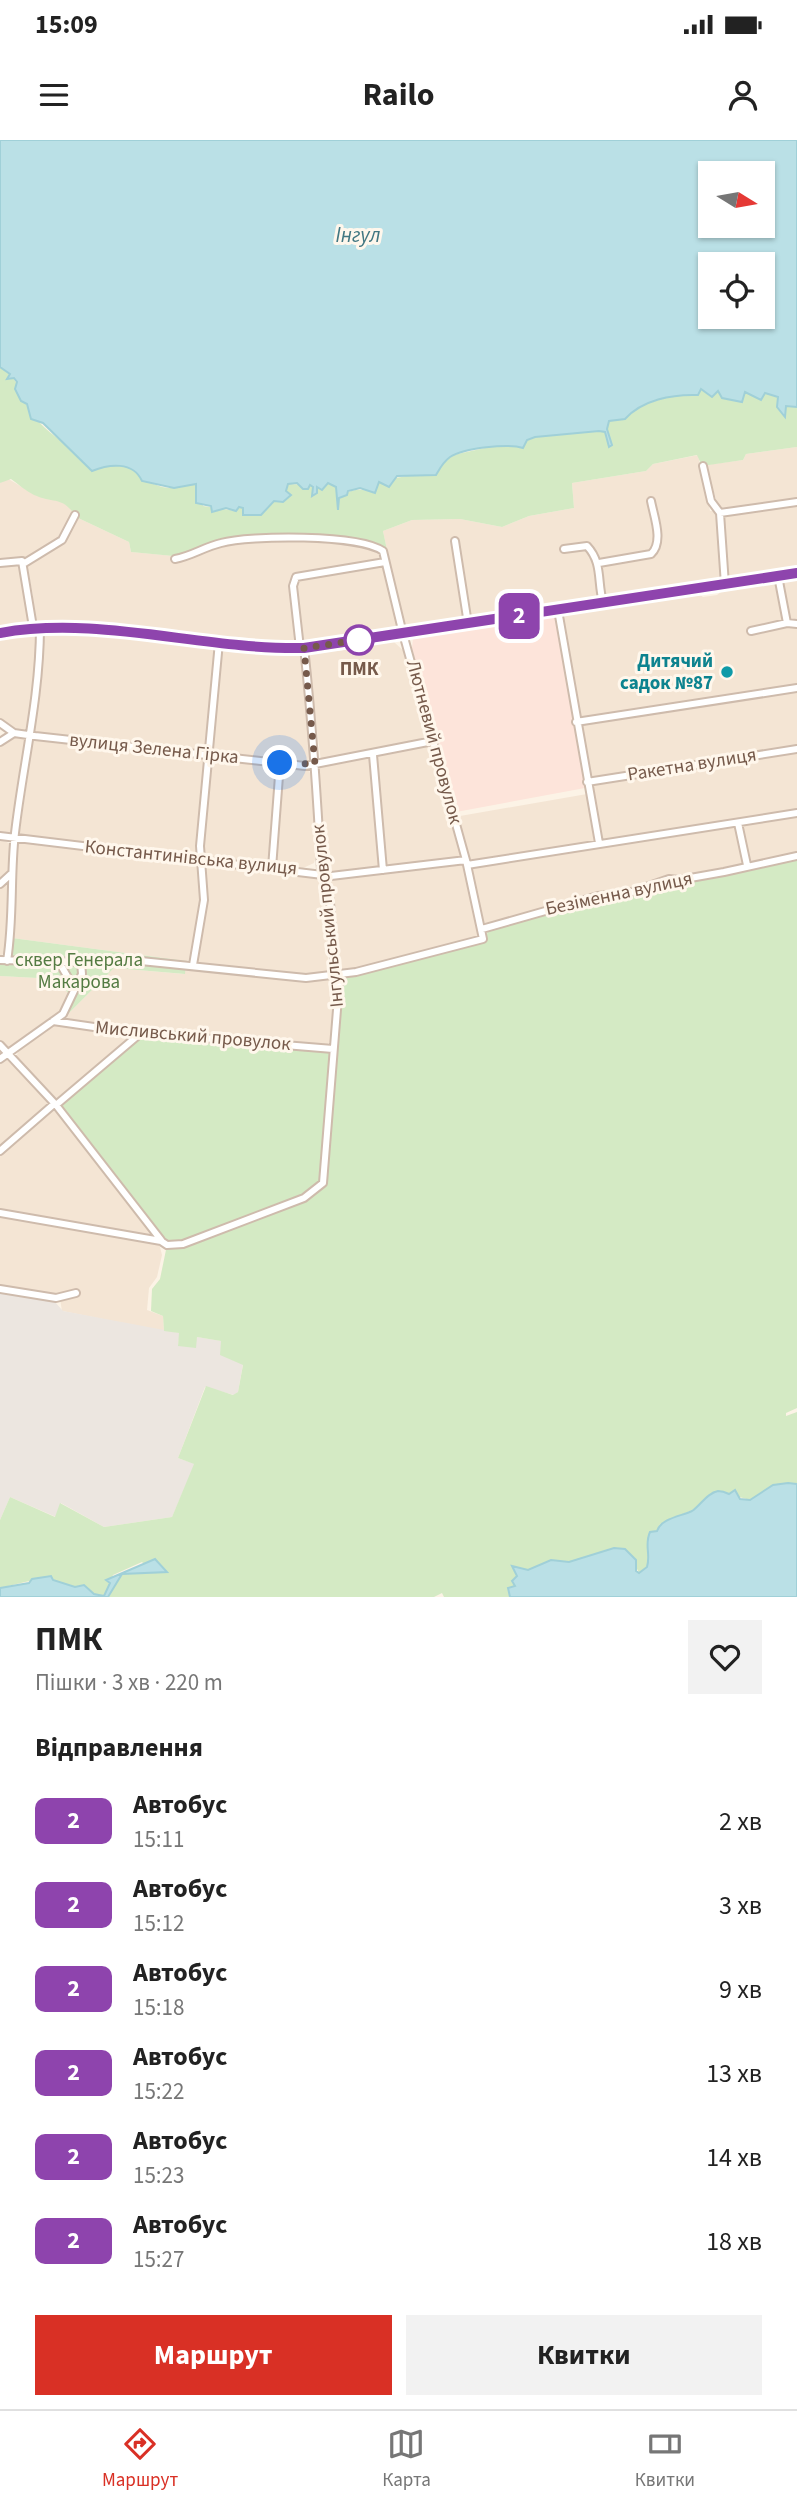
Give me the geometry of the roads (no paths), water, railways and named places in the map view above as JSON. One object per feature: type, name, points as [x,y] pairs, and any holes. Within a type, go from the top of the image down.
[{"type":"street","points":[[703,466],[711,501],[720,513],[725,585]]},
{"type":"street","points":[[599,563],[651,554],[656,550],[658,541],[652,501]]},
{"type":"street","points":[[720,513],[797,502]]},
{"type":"street","points":[[23,564],[62,540],[75,515]]},
{"type":"street","points":[[175,559],[194,556],[223,542],[293,537],[369,544],[383,551],[386,562]]},
{"type":"street","points":[[455,541],[468,624]]},
{"type":"street","points":[[564,549],[587,546],[599,563],[603,603]]},
{"type":"street","points":[[0,563],[16,559],[23,564],[37,627],[31,736],[15,838],[11,874],[13,902],[4,960],[131,960],[306,978],[335,974]]},
{"type":"street","name":"Інгульський провулок","points":[[161,1241],[167,1245],[192,1242],[304,1198],[323,1183],[336,1052],[332,1049],[338,1024],[339,985],[335,974],[315,764],[293,586],[296,577],[386,562]]},
{"type":"street","name":"Лютневий провулок","points":[[335,974],[356,972],[483,939],[466,863],[386,562]]},
{"type":"street","points":[[0,634],[37,627],[302,648],[404,635],[797,573]]},
{"type":"street","points":[[778,576],[787,623]]},
{"type":"street","points":[[558,610],[599,843]]},
{"type":"street","points":[[751,631],[787,623],[797,624]]},
{"type":"street","points":[[193,965],[204,900],[200,846],[219,642]]},
{"type":"street","points":[[576,722],[797,688]]},
{"type":"street","name":"вулиця Зелена Гірка","points":[[0,723],[14,733],[31,736],[280,763],[315,764],[361,754],[373,755],[433,741]]},
{"type":"street","points":[[0,742],[14,733]]},
{"type":"street","name":"Ракетна вулиця","points":[[587,782],[797,749]]},
{"type":"street","points":[[373,755],[383,870]]},
{"type":"street","points":[[272,868],[271,852],[280,763]]},
{"type":"street","name":"Константинівська вулиця","points":[[0,836],[324,875],[466,863],[797,813]]},
{"type":"street","points":[[738,823],[747,865]]},
{"type":"street","name":"Безіменна вулиця","points":[[482,929],[598,896],[629,893],[669,879],[724,873],[747,865],[797,856]]},
{"type":"street","points":[[0,884],[11,874]]},
{"type":"street","points":[[59,962],[75,988]]},
{"type":"street","points":[[0,1059],[63,1014],[82,974],[81,962]]},
{"type":"street","name":"Мисливський провулок","points":[[53,1021],[332,1049]]},
{"type":"street","points":[[0,1151],[142,1032]]},
{"type":"street","points":[[0,1045],[55,1104],[161,1241]]},
{"type":"street","points":[[0,1213],[161,1241]]},
{"type":"street","points":[[0,1289],[56,1298],[76,1293]]},
{"type":"water","name":"Інгул","points":[[0,140],[797,140],[797,407],[786,406],[785,417],[777,407],[778,397],[765,393],[761,400],[745,392],[742,402],[722,398],[718,391],[712,397],[701,389],[698,395],[658,400],[640,407],[625,419],[609,421],[607,429],[612,445],[609,447],[605,432],[599,431],[535,437],[527,440],[523,448],[497,446],[457,454],[445,461],[436,475],[397,476],[389,487],[379,482],[375,493],[360,488],[348,491],[347,495],[339,498],[338,510],[336,487],[328,483],[322,490],[317,487],[317,493],[312,496],[313,487],[310,485],[308,489],[303,489],[297,483],[288,484],[286,491],[291,495],[283,502],[274,501],[261,515],[243,515],[243,508],[239,507],[236,511],[226,508],[212,512],[211,506],[196,503],[196,484],[174,488],[142,481],[133,470],[120,466],[92,471],[43,423],[31,419],[27,404],[21,401],[15,389],[17,382],[14,378],[7,379],[10,374],[0,367]]},
{"type":"water","points":[[797,1484],[797,1597],[510,1597],[508,1588],[515,1586],[512,1581],[517,1576],[512,1566],[528,1570],[551,1560],[569,1562],[614,1548],[625,1549],[636,1560],[636,1571],[639,1573],[647,1567],[650,1532],[657,1531],[667,1520],[692,1511],[710,1494],[718,1491],[729,1494],[735,1490],[740,1499],[750,1500],[773,1485]]},
{"type":"water","points":[[155,1559],[167,1572],[122,1574],[108,1597],[0,1597],[0,1588],[51,1576],[53,1580],[75,1587],[84,1585],[94,1594],[104,1596],[110,1583],[106,1580]]},
{"type":"place","name":"ПМК","points":[[359,640]]},
{"type":"place","name":"Дитячий садок №87","points":[[727,672]]},
{"type":"park label","name":"сквер Генерала Макарова","points":[[79,971]]}]
